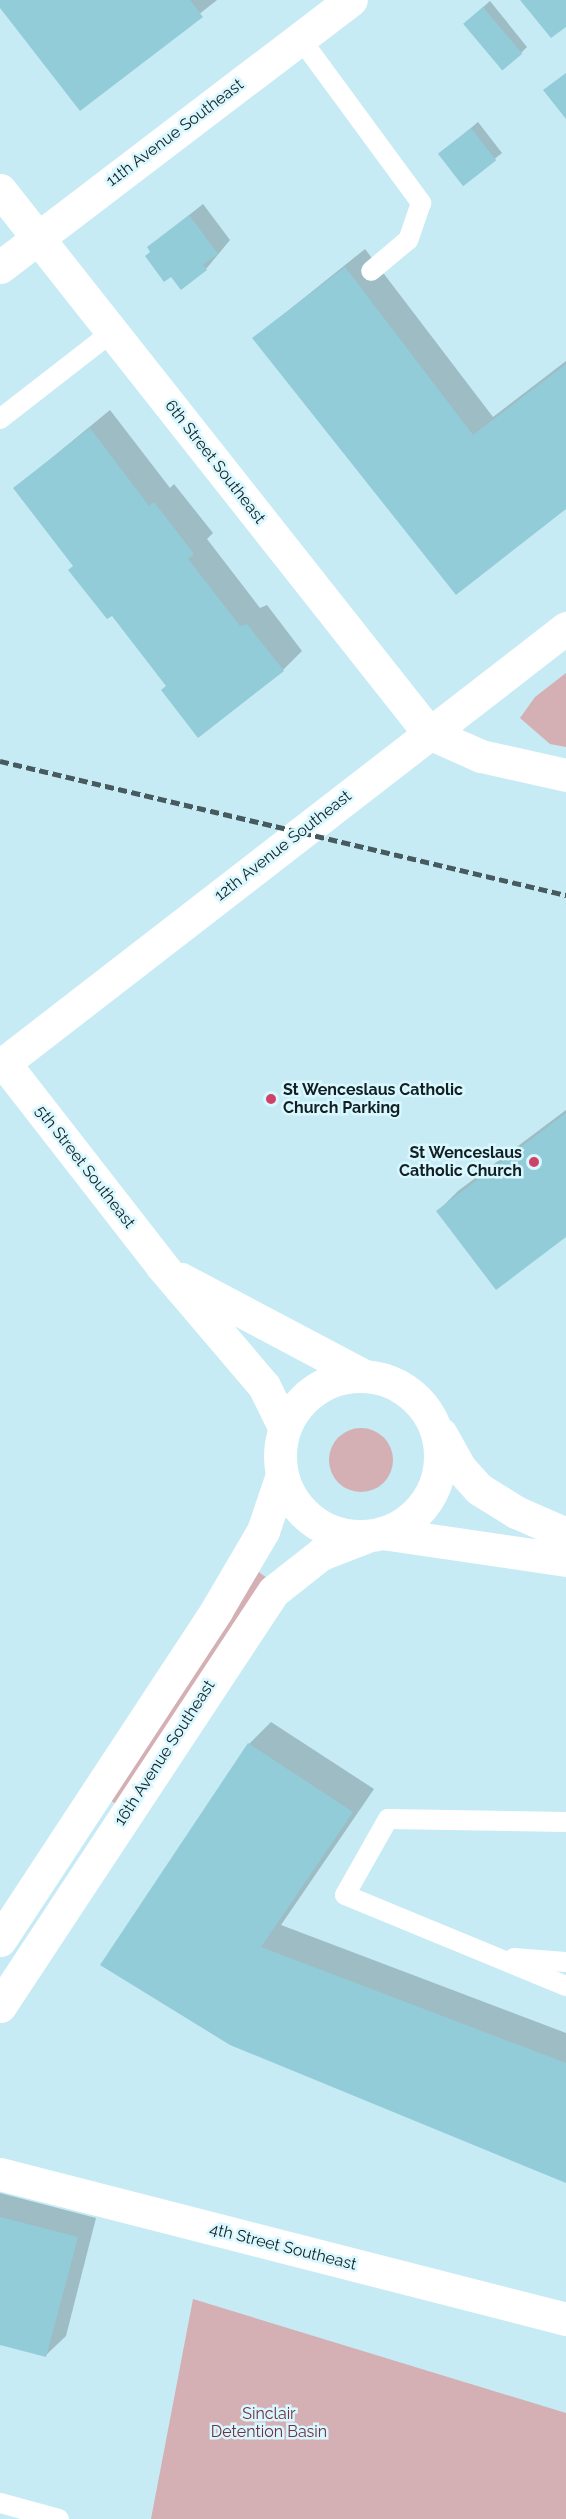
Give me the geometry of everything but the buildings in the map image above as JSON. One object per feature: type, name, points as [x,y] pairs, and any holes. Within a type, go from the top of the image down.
[{"type":"street","name":"11th Avenue Southeast","points":[[0,267],[351,0]]},
{"type":"street","name":"6th Street Southeast","points":[[0,190],[429,733]]},
{"type":"street","name":"12th Avenue Southeast","points":[[2,1064],[566,628]]},
{"type":"street","points":[[429,733],[481,756],[566,775]]},
{"type":"street","name":"5th Street Southeast","points":[[2,1064],[166,1271],[264,1386],[284,1427]]},
{"type":"street","name":"5th Street Southeast","points":[[166,1271],[362,1375]]},
{"type":"street","points":[[431,1416],[440,1442],[440,1469],[432,1494],[414,1516],[373,1535],[338,1534],[313,1522],[294,1503],[282,1474],[279,1451],[284,1427],[297,1406],[315,1389],[337,1378],[362,1375],[389,1380],[413,1395],[431,1416],[460,1468],[479,1489],[516,1512],[566,1534]]},
{"type":"street","points":[[0,1940],[216,1611],[262,1531],[282,1474]]},
{"type":"street","name":"16th Avenue Southeast","points":[[0,2006],[274,1591],[321,1554],[373,1535],[566,1560]]},
{"type":"street","name":"4th Street Southeast","points":[[0,2174],[566,2319]]},
{"type":"lane","points":[[300,38],[421,202],[408,240],[371,271]]},
{"type":"lane","points":[[0,419],[112,332]]},
{"type":"lane","points":[[566,1822],[388,1819],[345,1895],[566,1986]]},
{"type":"lane","points":[[502,1958],[566,1962]]},
{"type":"lane","points":[[0,2503],[59,2519]]},
{"type":"green space","points":[[566,673],[566,747],[550,744],[520,718],[535,697]]},
{"type":"green space","points":[[361,1428],[373,1430],[384,1437],[391,1448],[393,1460],[391,1472],[384,1483],[373,1490],[361,1492],[349,1490],[338,1483],[331,1472],[329,1460],[331,1448],[338,1437],[349,1430]]},
{"type":"green space","points":[[256,1570],[267,1578],[116,1804],[107,1798]]},
{"type":"green space","name":"Sinclair Detention Basin","points":[[193,2299],[566,2413],[566,2519],[151,2519]]},
{"type":"railway","points":[[0,761],[566,895]]},
{"type":"place","name":"St Wenceslaus Catholic Church Parking","points":[[271,1099]]},
{"type":"place","name":"St Wenceslaus Catholic Church","points":[[534,1162]]}]
